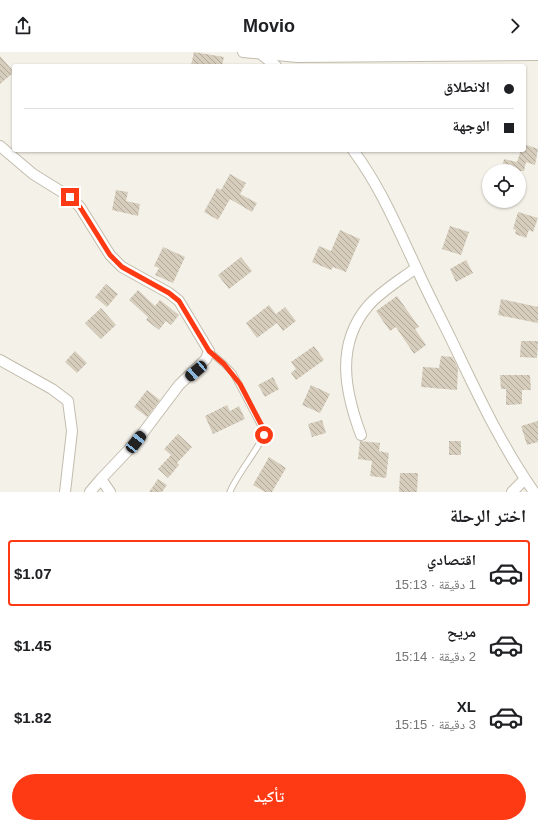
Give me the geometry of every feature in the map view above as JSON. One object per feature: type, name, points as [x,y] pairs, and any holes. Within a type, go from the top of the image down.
[{"type":"street","points":[[243,52],[298,57],[358,58],[538,55]]},
{"type":"street","points":[[261,54],[274,64]]},
{"type":"street","points":[[0,146],[21,164],[70,197],[80,207],[110,255],[122,267],[169,293],[179,301],[209,351],[206,359],[179,385],[136,442],[90,492]]},
{"type":"street","points":[[355,152],[373,179],[393,215],[416,268],[500,436],[534,492]]},
{"type":"street","points":[[361,435],[353,412],[345,379],[347,347],[358,321],[368,306],[416,268]]},
{"type":"street","points":[[0,360],[52,389],[68,401],[72,431],[65,492]]},
{"type":"street","points":[[102,479],[110,492]]},
{"type":"street","points":[[512,492],[525,479]]},
{"type":"lane","points":[[209,351],[233,374],[264,432],[262,438],[239,472],[230,492]]},
{"type":"building","points":[[194,52],[224,57],[222,64],[191,64]]},
{"type":"building","points":[[0,56],[12,70],[12,74],[0,84]]},
{"type":"building","points":[[526,145],[538,149],[535,165],[526,162],[526,164],[503,164],[504,159],[517,162],[520,152],[526,152]]},
{"type":"building","points":[[230,174],[246,183],[240,194],[257,203],[252,212],[230,199],[218,220],[204,212],[217,188],[221,190]]},
{"type":"building","points":[[116,190],[128,192],[126,201],[140,204],[138,216],[112,210]]},
{"type":"building","points":[[518,212],[538,218],[533,232],[529,230],[526,238],[515,234],[516,230],[513,229]]},
{"type":"building","points":[[450,226],[469,232],[461,255],[442,249]]},
{"type":"building","points":[[340,230],[360,239],[346,272],[333,267],[331,270],[312,262],[319,246],[331,251]]},
{"type":"building","points":[[163,247],[185,257],[173,283],[155,275],[159,268],[154,266]]},
{"type":"building","points":[[241,257],[252,271],[229,289],[218,275]]},
{"type":"building","points":[[466,260],[473,273],[456,282],[450,269]]},
{"type":"building","points":[[106,284],[118,294],[107,307],[95,297]]},
{"type":"building","points":[[138,290],[155,306],[160,300],[179,315],[171,325],[166,321],[159,330],[146,320],[148,317],[129,300]]},
{"type":"building","points":[[397,296],[419,327],[415,329],[426,345],[414,354],[396,327],[390,331],[376,311]]},
{"type":"building","points":[[501,299],[538,307],[538,323],[498,315]]},
{"type":"building","points":[[269,305],[276,314],[285,307],[296,321],[283,331],[277,323],[257,338],[246,323]]},
{"type":"building","points":[[101,308],[116,325],[101,339],[85,323]]},
{"type":"building","points":[[521,341],[538,341],[537,358],[520,357]]},
{"type":"building","points":[[314,346],[324,360],[296,380],[291,373],[296,369],[291,362]]},
{"type":"building","points":[[75,351],[87,363],[77,373],[65,362]]},
{"type":"building","points":[[441,356],[452,357],[458,368],[457,390],[421,387],[423,367],[439,368]]},
{"type":"building","points":[[500,375],[530,375],[531,390],[522,390],[522,404],[506,405],[506,389],[501,389]]},
{"type":"building","points":[[273,377],[279,389],[265,397],[258,385]]},
{"type":"building","points":[[311,385],[330,394],[320,413],[302,405]]},
{"type":"building","points":[[147,390],[160,400],[147,417],[134,407]]},
{"type":"building","points":[[227,405],[230,411],[239,406],[245,419],[213,434],[205,416]]},
{"type":"building","points":[[322,420],[326,433],[312,437],[308,424]]},
{"type":"building","points":[[538,421],[538,442],[527,445],[521,426]]},
{"type":"building","points":[[178,434],[192,447],[177,463],[179,465],[168,478],[158,469],[171,455],[164,449]]},
{"type":"building","points":[[360,441],[380,443],[379,451],[389,453],[386,478],[370,476],[372,461],[358,459]]},
{"type":"building","points":[[449,441],[461,441],[461,455],[449,455]]},
{"type":"building","points":[[269,457],[286,468],[272,492],[265,492],[253,485]]},
{"type":"building","points":[[400,473],[418,473],[417,492],[399,492]]},
{"type":"building","points":[[158,479],[167,485],[162,492],[149,492]]},
{"type":"route","points":[[70,197],[80,207],[110,255],[122,267],[169,293],[179,301],[194,327],[206,343],[209,351],[224,364],[240,384],[263,428],[264,435]]}]
